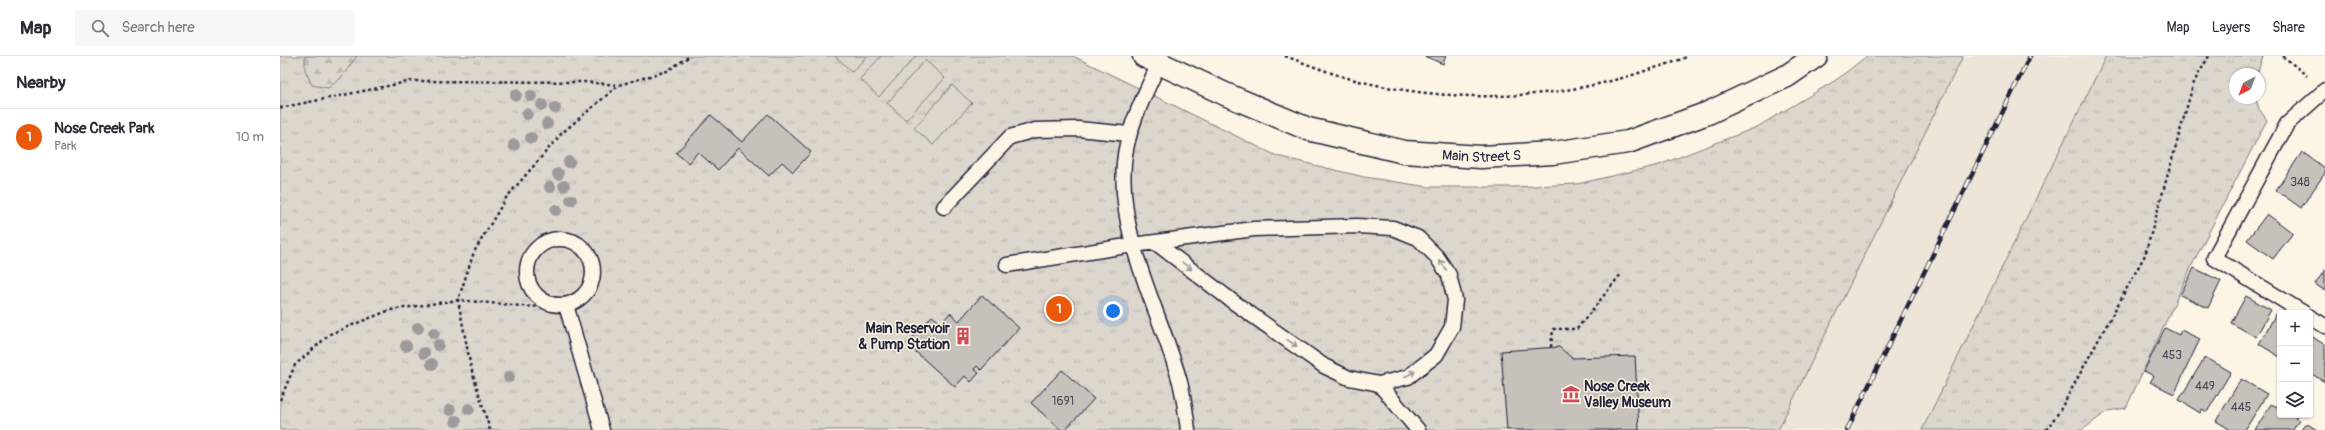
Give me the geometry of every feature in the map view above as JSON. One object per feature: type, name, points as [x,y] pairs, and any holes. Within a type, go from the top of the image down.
[{"type":"main road","name":"Main Street S","points":[[1151,60],[1225,94],[1308,129],[1404,152],[1481,156],[1553,154],[1628,142],[1708,113],[1787,76],[1816,56]]},
{"type":"lane","points":[[1151,60],[1129,134],[1124,163],[1125,210],[1133,245],[1180,382],[1188,430]]},
{"type":"lane","points":[[2299,310],[2214,258],[2287,124],[2325,90]]},
{"type":"lane","points":[[944,207],[1010,136],[1035,130],[1078,129],[1129,134]]},
{"type":"lane","points":[[1007,265],[1133,245],[1254,229],[1357,226],[1393,228],[1418,238],[1437,257],[1449,275],[1455,300],[1452,326],[1436,355],[1408,377],[1379,384],[1349,378],[1324,366],[1232,301],[1156,243]]},
{"type":"lane","points":[[552,239],[565,239],[576,242],[585,250],[591,260],[593,270],[592,282],[586,292],[578,300],[566,304],[550,303],[540,298],[532,290],[528,279],[527,268],[533,252],[541,244],[552,239]]},
{"type":"lane","points":[[566,304],[602,430]]},
{"type":"lane","points":[[2313,319],[2325,326]]},
{"type":"lane","points":[[1379,384],[1418,430]]},
{"type":"path","points":[[280,108],[412,81],[584,82],[619,85],[667,71],[690,56]]},
{"type":"path","points":[[1285,56],[1350,79],[1378,85],[1450,95],[1476,95],[1539,93],[1614,82],[1688,56]]},
{"type":"path","points":[[2046,430],[2059,412],[2145,255],[2194,82],[2209,56]]},
{"type":"path","points":[[2283,56],[2313,80]]},
{"type":"path","points":[[490,430],[471,368],[458,300],[474,252],[506,198],[562,133],[619,85]]},
{"type":"path","points":[[1551,347],[1554,330],[1577,329],[1621,274]]},
{"type":"path","points":[[280,400],[295,365],[330,334],[390,310],[458,300],[533,307],[550,303]]},
{"type":"shaded area","points":[[1963,56],[2106,56],[1922,430],[1778,430]]},
{"type":"green space","points":[[280,56],[1073,56],[1277,156],[1364,177],[1429,187],[1513,187],[1577,184],[1659,165],[1757,127],[1836,80],[1867,56],[1963,56],[1778,430],[280,430]]},
{"type":"green space","points":[[305,56],[357,56],[341,78],[328,88],[312,85],[305,70]]},
{"type":"green space","points":[[835,56],[867,56],[852,72]]},
{"type":"green space","points":[[881,56],[916,56],[879,97],[860,79]]},
{"type":"green space","points":[[2106,56],[2263,56],[2259,68],[2229,68],[2229,104],[2258,104],[2259,109],[2267,120],[2194,261],[2126,408],[2108,411],[2082,430],[1922,430]]},
{"type":"green space","points":[[925,60],[945,78],[906,120],[887,103]]},
{"type":"green space","points":[[952,85],[972,103],[933,145],[914,128]]},
{"type":"building","points":[[1424,56],[1446,56],[1443,64]]},
{"type":"building","points":[[768,114],[811,152],[793,172],[782,162],[769,176],[738,148],[718,170],[698,152],[688,163],[676,153],[711,115],[742,142]]},
{"type":"building","points":[[2302,152],[2325,168],[2325,173],[2301,208],[2276,190]]},
{"type":"building","points":[[2267,214],[2293,233],[2273,259],[2247,240]]},
{"type":"building","points":[[2194,268],[2221,281],[2208,308],[2180,295]]},
{"type":"building","points":[[2325,270],[2325,291],[2315,284]]},
{"type":"building","name":"Main Reservoir & Pump Station","points":[[982,295],[1019,328],[981,370],[977,366],[974,369],[979,373],[971,382],[965,376],[955,387],[907,344],[932,316],[941,323],[950,313],[959,321]]},
{"type":"building","points":[[2246,296],[2271,310],[2256,337],[2231,323]]},
{"type":"building","points":[[2276,314],[2277,314],[2277,355],[2259,344]]},
{"type":"building","points":[[2165,328],[2179,335],[2181,330],[2200,339],[2174,394],[2150,382],[2154,376],[2144,371]]},
{"type":"building","points":[[2313,337],[2325,345],[2325,382],[2313,375]]},
{"type":"building","name":"Nose Creek Valley Museum","points":[[1559,347],[1572,358],[1635,356],[1639,430],[1507,430],[1501,351]]},
{"type":"building","points":[[2205,357],[2231,372],[2207,412],[2202,409],[2200,413],[2179,400]]},
{"type":"building","points":[[1062,370],[1094,399],[1065,430],[1061,430],[1031,403]]},
{"type":"building","points":[[2241,379],[2267,394],[2245,430],[2231,430],[2216,421]]},
{"type":"building","points":[[2271,404],[2277,407],[2277,418],[2295,418],[2299,420],[2293,430],[2255,430]]},
{"type":"building","points":[[2306,423],[2317,430],[2301,430]]},
{"type":"railway","points":[[1847,430],[2030,56]]},
{"type":"place","name":"Nose Creek Park","points":[[1059,309]]},
{"type":"place","name":"Main Reservoir & Pump Station","points":[[963,336]]},
{"type":"place","name":"Nose Creek Valley Museum","points":[[1571,394]]}]
